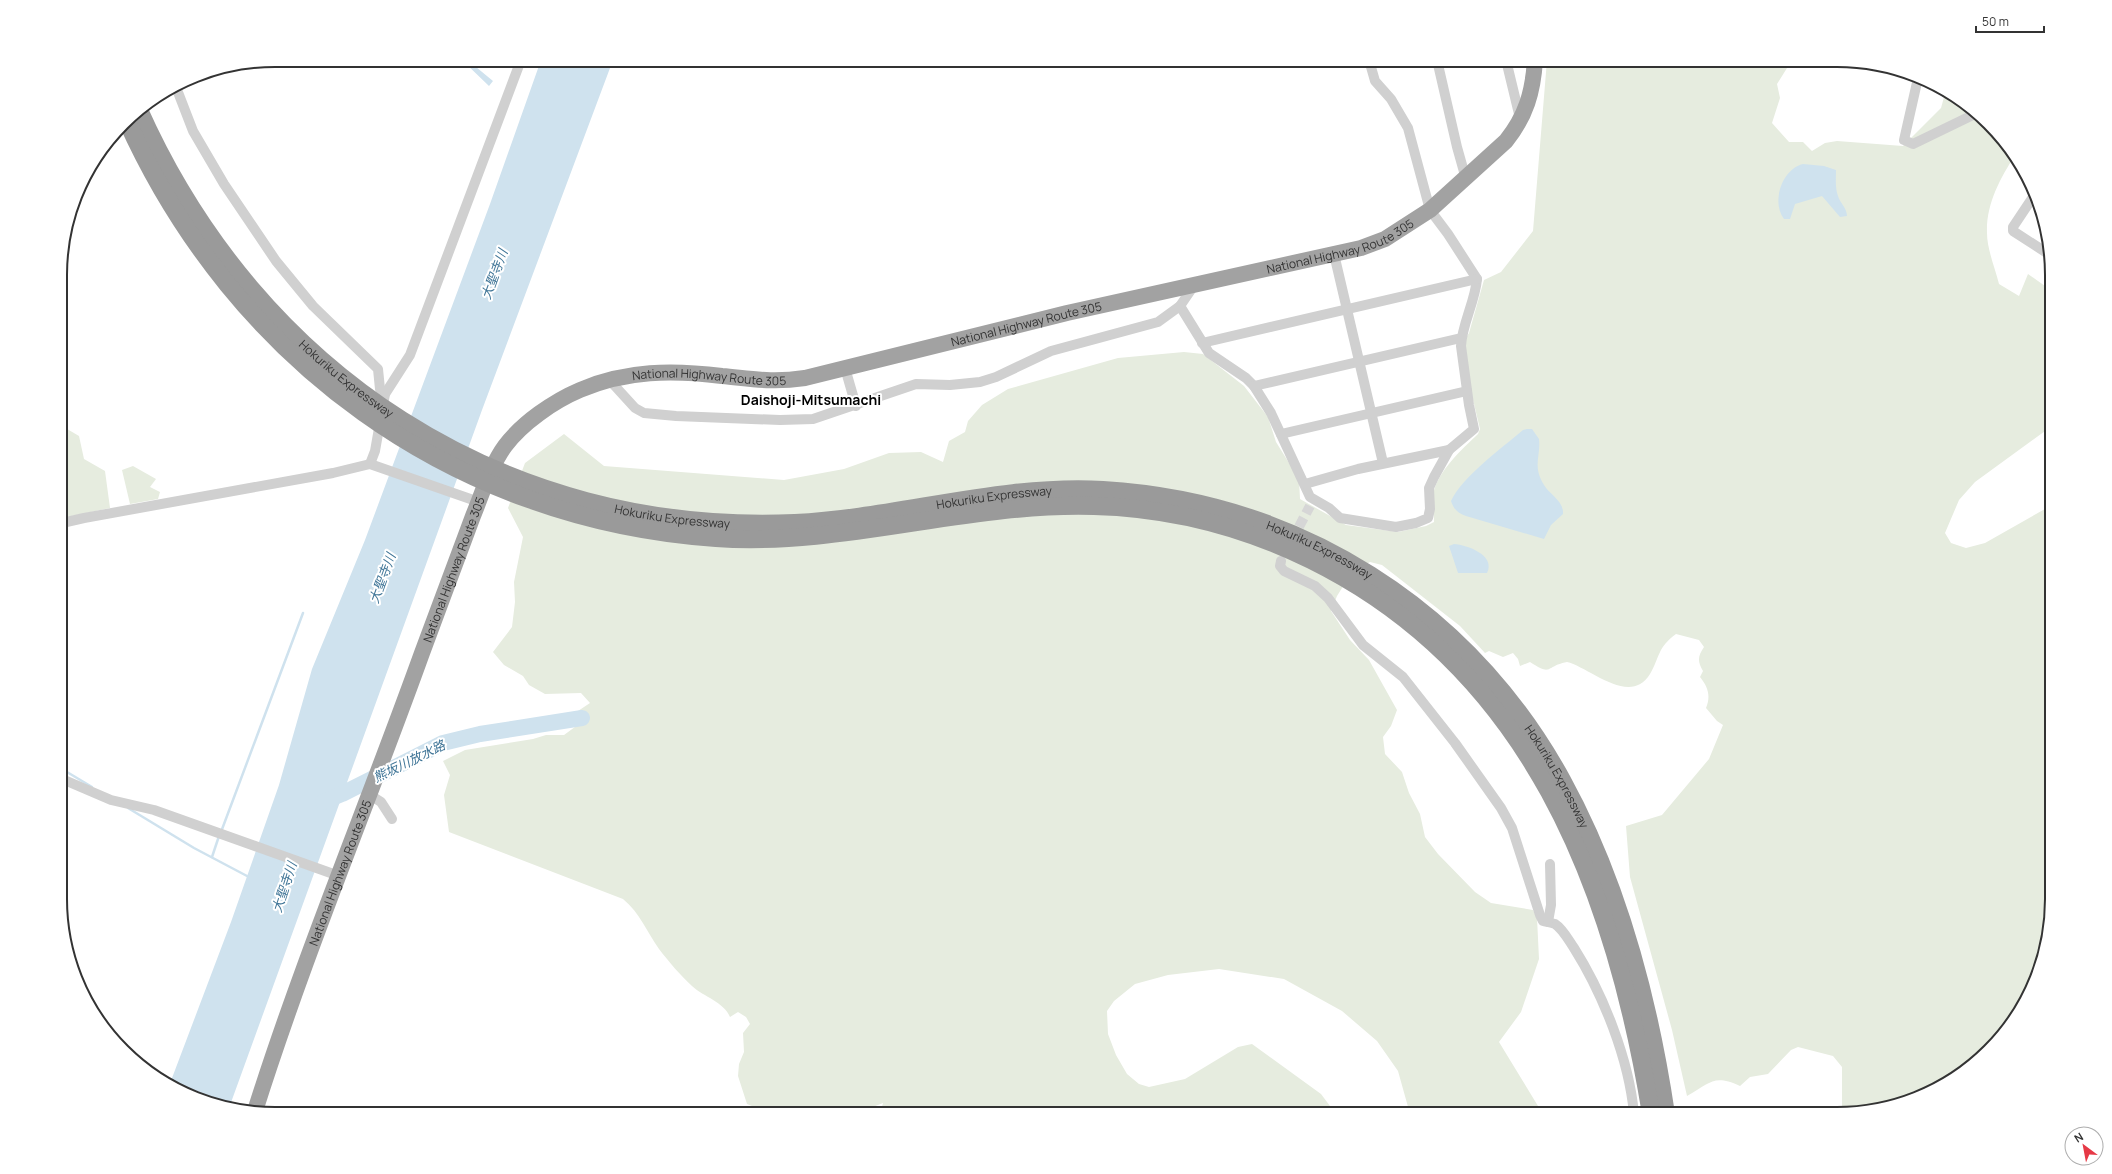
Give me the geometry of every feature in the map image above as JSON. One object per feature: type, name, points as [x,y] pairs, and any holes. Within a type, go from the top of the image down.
[{"type":"highway","name":"National Highway Route 305","points":[[257,1106],[339,876],[383,760],[475,500],[500,456],[511,440],[551,405],[578,391],[606,380],[648,372],[666,372],[777,381],[805,378],[1067,313],[1193,287],[1374,244],[1430,210],[1466,179],[1506,141],[1521,120],[1530,97],[1534,67]]},
{"type":"highway","name":"Hokuriku Expressway","points":[[142,116],[166,164],[207,232],[253,292],[271,323]]},
{"type":"highway","name":"Hokuriku Expressway","points":[[130,126],[152,171],[195,241],[217,272],[271,323],[325,384],[384,427],[443,462],[522,489],[600,521],[638,529],[720,538],[805,537],[888,527],[971,514],[1056,506],[1136,509],[1207,521],[1270,541],[1329,569],[1361,587],[1390,607],[1442,650],[1488,698],[1531,759],[1564,821],[1595,893],[1608,931],[1640,1052],[1650,1107]]},
{"type":"highway","name":"Hokuriku Expressway","points":[[522,489],[572,498],[640,514],[686,520],[762,524],[841,518],[1009,494],[1095,490],[1137,493],[1181,500],[1246,516],[1292,533],[1335,554],[1399,593],[1427,615],[1454,640],[1500,688],[1551,762],[1579,815],[1621,921],[1647,1012],[1665,1107]]},
{"type":"street","points":[[370,464],[375,450],[385,394],[410,355],[518,67]]},
{"type":"street","points":[[1180,306],[1209,353],[1246,378],[1254,386],[1271,413],[1305,484],[1312,503],[1329,508],[1340,518],[1396,527],[1423,521],[1428,518],[1430,509],[1429,488],[1449,450],[1474,429],[1467,391],[1461,338],[1473,303],[1477,279],[1448,234],[1430,210],[1410,133],[1397,107],[1375,81],[1371,67]]},
{"type":"street","points":[[1439,67],[1456,147],[1466,179]]},
{"type":"street","points":[[1508,67],[1521,120]]},
{"type":"street","points":[[1917,83],[1904,140],[1913,144],[1971,117]]},
{"type":"street","points":[[178,91],[194,131],[224,184],[276,261],[313,306],[378,369],[380,389],[385,394]]},
{"type":"street","points":[[2031,200],[2013,227],[2013,231],[2043,250]]},
{"type":"street","points":[[1334,254],[1370,413],[1383,463]]},
{"type":"street","points":[[1202,343],[1477,279]]},
{"type":"street","points":[[606,380],[614,385],[635,408],[644,412],[676,416],[780,420],[813,419],[856,406],[916,384],[950,386],[980,382],[996,377],[1051,351],[1158,322],[1180,306],[1193,287]]},
{"type":"street","points":[[1254,386],[1461,338]]},
{"type":"street","points":[[845,368],[856,406]]},
{"type":"street","points":[[1281,434],[1467,391]]},
{"type":"street","points":[[1305,484],[1383,463],[1449,450]]},
{"type":"street","points":[[67,522],[333,473],[370,464],[475,500]]},
{"type":"street","points":[[1281,561],[1280,566],[1284,571],[1311,583],[1328,598],[1363,645],[1403,677],[1455,743],[1501,808],[1512,828],[1543,921],[1556,925],[1566,937],[1591,975],[1602,998],[1624,1066],[1633,1107]]},
{"type":"street","points":[[67,781],[111,800],[154,810],[339,876]]},
{"type":"street","points":[[371,792],[381,802],[392,819]]},
{"type":"street","points":[[1548,922],[1551,905],[1550,864]]},
{"type":"shaded area","points":[[1546,67],[1788,67],[1777,84],[1780,98],[1772,123],[1789,142],[1803,142],[1812,151],[1825,143],[1837,141],[1903,146],[1941,108],[1944,97],[1964,110],[1984,128],[2002,148],[2011,161],[1999,183],[1991,202],[1987,222],[1987,239],[1999,284],[2019,296],[2028,274],[2045,286],[2045,431],[1975,482],[1959,500],[1945,533],[1951,543],[1966,548],[1985,543],[2045,509],[2045,913],[2041,940],[2034,966],[2024,991],[2010,1015],[1984,1046],[1964,1064],[1929,1086],[1891,1100],[1851,1107],[1842,1107],[1842,1067],[1833,1056],[1798,1047],[1791,1050],[1768,1074],[1750,1077],[1740,1086],[1731,1082],[1718,1080],[1707,1084],[1687,1096],[1672,1030],[1630,877],[1626,826],[1662,815],[1709,759],[1723,725],[1717,721],[1706,708],[1708,704],[1708,692],[1700,677],[1703,671],[1699,659],[1700,653],[1704,647],[1699,640],[1676,634],[1662,648],[1650,674],[1642,683],[1632,687],[1621,686],[1609,682],[1567,662],[1546,670],[1530,662],[1520,666],[1518,659],[1513,653],[1503,657],[1489,651],[1485,653],[1460,626],[1382,565],[1370,562],[1352,572],[1337,596],[1331,611],[1350,640],[1369,660],[1397,710],[1391,726],[1383,737],[1385,754],[1402,772],[1409,793],[1420,814],[1425,837],[1438,854],[1475,892],[1491,903],[1533,910],[1537,918],[1539,959],[1521,1012],[1499,1042],[1538,1107],[1408,1107],[1398,1071],[1377,1041],[1342,1011],[1284,979],[1219,969],[1168,975],[1135,984],[1114,1001],[1107,1011],[1108,1034],[1116,1055],[1127,1074],[1139,1084],[1149,1087],[1185,1079],[1238,1047],[1252,1044],[1321,1094],[1331,1107],[882,1107],[883,1103],[873,1107],[754,1107],[747,1104],[738,1076],[739,1064],[744,1052],[743,1033],[750,1024],[746,1017],[738,1012],[730,1017],[723,1007],[697,990],[688,982],[659,949],[639,916],[629,904],[623,899],[449,832],[444,795],[450,775],[443,761],[465,750],[533,739],[546,735],[564,735],[579,724],[578,711],[590,703],[581,693],[545,694],[529,685],[523,676],[504,665],[493,652],[512,627],[515,602],[514,582],[523,537],[508,508],[525,463],[564,434],[604,466],[784,480],[844,469],[889,453],[921,452],[943,462],[949,441],[965,432],[968,421],[982,405],[1008,389],[1118,358],[1184,352],[1203,354],[1244,386],[1268,417],[1276,442],[1299,479],[1300,499],[1346,525],[1398,532],[1426,526],[1434,522],[1433,494],[1440,477],[1451,461],[1478,434],[1480,429],[1469,383],[1465,339],[1469,333],[1484,280],[1501,272],[1533,231]]},
{"type":"shaded area","points":[[67,429],[79,436],[84,459],[105,471],[110,508],[67,517]]},
{"type":"shaded area","points":[[133,466],[156,479],[150,487],[160,492],[158,499],[130,504],[122,470]]},
{"type":"water","points":[[469,67],[476,67],[493,81],[489,86]]},
{"type":"water","name":"大聖寺川","points":[[539,67],[610,67],[482,410],[231,1102],[208,1096],[183,1086],[172,1079],[231,922],[279,785],[312,669],[365,540],[490,204]]},
{"type":"water","points":[[1803,164],[1824,166],[1836,170],[1837,193],[1846,210],[1847,216],[1840,217],[1822,196],[1795,204],[1790,219],[1784,219],[1780,212],[1779,204],[1781,187],[1789,172]]},
{"type":"water","points":[[1532,429],[1539,439],[1538,472],[1540,478],[1563,509],[1563,514],[1551,525],[1544,539],[1463,515],[1455,509],[1451,501],[1456,492],[1473,473],[1523,430]]},
{"type":"water","points":[[1454,544],[1466,546],[1484,556],[1489,567],[1487,573],[1458,573],[1449,546]]},
{"type":"waterway","points":[[221,832],[303,613]]},
{"type":"waterway","name":"熊坂川放水路","points":[[323,802],[342,794],[443,743],[480,734],[582,718]]},
{"type":"waterway","points":[[67,772],[92,787]]},
{"type":"waterway","points":[[128,808],[194,848],[247,876]]},
{"type":"waterway","points":[[212,857],[219,836]]},
{"type":"tunnel","points":[[1292,540],[1310,506]]},
{"type":"district","name":"Daishoji-Mitsumachi","points":[[811,399]]}]
